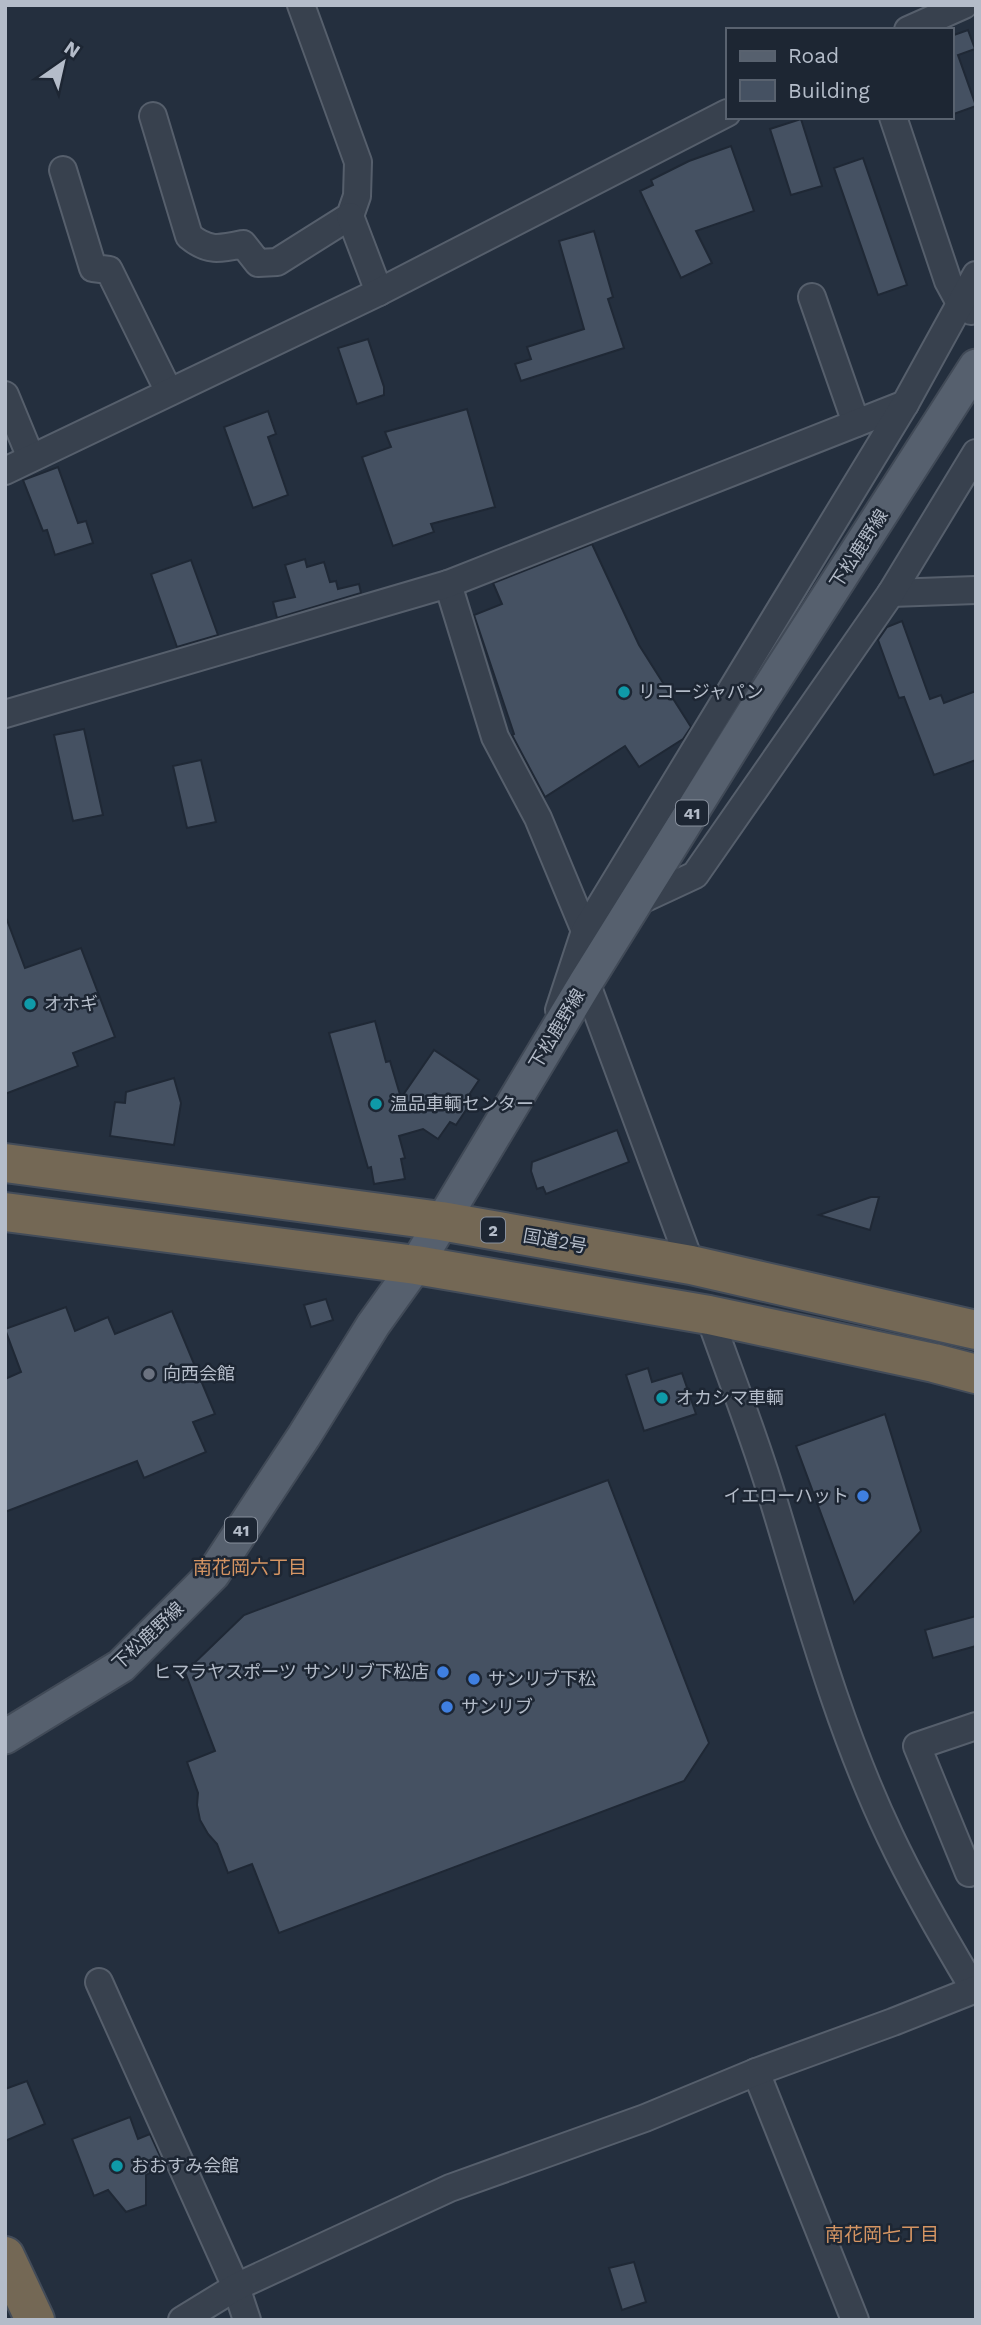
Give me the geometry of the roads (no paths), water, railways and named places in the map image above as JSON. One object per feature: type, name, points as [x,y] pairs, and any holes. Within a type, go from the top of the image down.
[{"type":"highway","name":"国道2号","points":[[5,1163],[441,1221],[691,1265],[976,1329]]},
{"type":"highway","points":[[5,1212],[416,1265],[709,1315],[976,1374]]},
{"type":"highway","points":[[5,2256],[35,2320]]},
{"type":"main road","name":"下松鹿野線","points":[[5,1737],[121,1666],[213,1574],[373,1325],[416,1265],[586,982],[759,704],[976,366]]},
{"type":"street","points":[[153,116],[189,236],[201,246],[221,249],[243,244],[258,263],[277,262],[350,216],[357,196],[358,162],[300,5]]},
{"type":"street","points":[[912,28],[964,5]]},
{"type":"street","points":[[5,471],[379,292],[726,114]]},
{"type":"street","points":[[894,119],[948,281],[967,308]]},
{"type":"street","points":[[63,170],[93,268],[108,270],[169,392]]},
{"type":"street","points":[[350,216],[379,292]]},
{"type":"street","points":[[546,1048],[585,931],[905,404],[967,308],[976,275]]},
{"type":"street","points":[[812,297],[856,423]]},
{"type":"street","points":[[5,396],[31,458]]},
{"type":"street","points":[[5,714],[448,584],[905,404]]},
{"type":"street","points":[[637,902],[695,875],[891,593],[976,453]]},
{"type":"street","points":[[448,584],[495,737],[538,818],[585,931]]},
{"type":"street","points":[[891,593],[976,590]]},
{"type":"street","points":[[586,982],[691,1265]]},
{"type":"street","points":[[182,2320],[236,2287],[450,2188],[645,2118],[755,2072],[975,1989],[937,1929],[889,1834],[857,1757],[709,1315]]},
{"type":"street","points":[[976,1726],[917,1746],[969,1873],[976,1868]]},
{"type":"street","points":[[99,1982],[236,2287],[247,2320]]},
{"type":"street","points":[[755,2072],[855,2320]]},
{"type":"place","name":"リコージャパン","points":[[624,692]]},
{"type":"place","name":"オホギ","points":[[30,1004]]},
{"type":"place","name":"温品車輌センター","points":[[376,1104]]},
{"type":"place","name":"向西会館","points":[[149,1374]]},
{"type":"place","name":"オカシマ車輌","points":[[662,1398]]},
{"type":"place","name":"イエローハット","points":[[863,1496]]},
{"type":"place","name":"ヒマラヤスポーツ サンリブ下松店","points":[[443,1672]]},
{"type":"place","name":"サンリブ下松","points":[[474,1679]]},
{"type":"place","name":"サンリブ","points":[[447,1707]]},
{"type":"place","name":"おおすみ会館","points":[[117,2166]]},
{"type":"district","name":"南花岡六丁目","points":[[250,1567]]},
{"type":"district","name":"南花岡七丁目","points":[[882,2234]]}]
